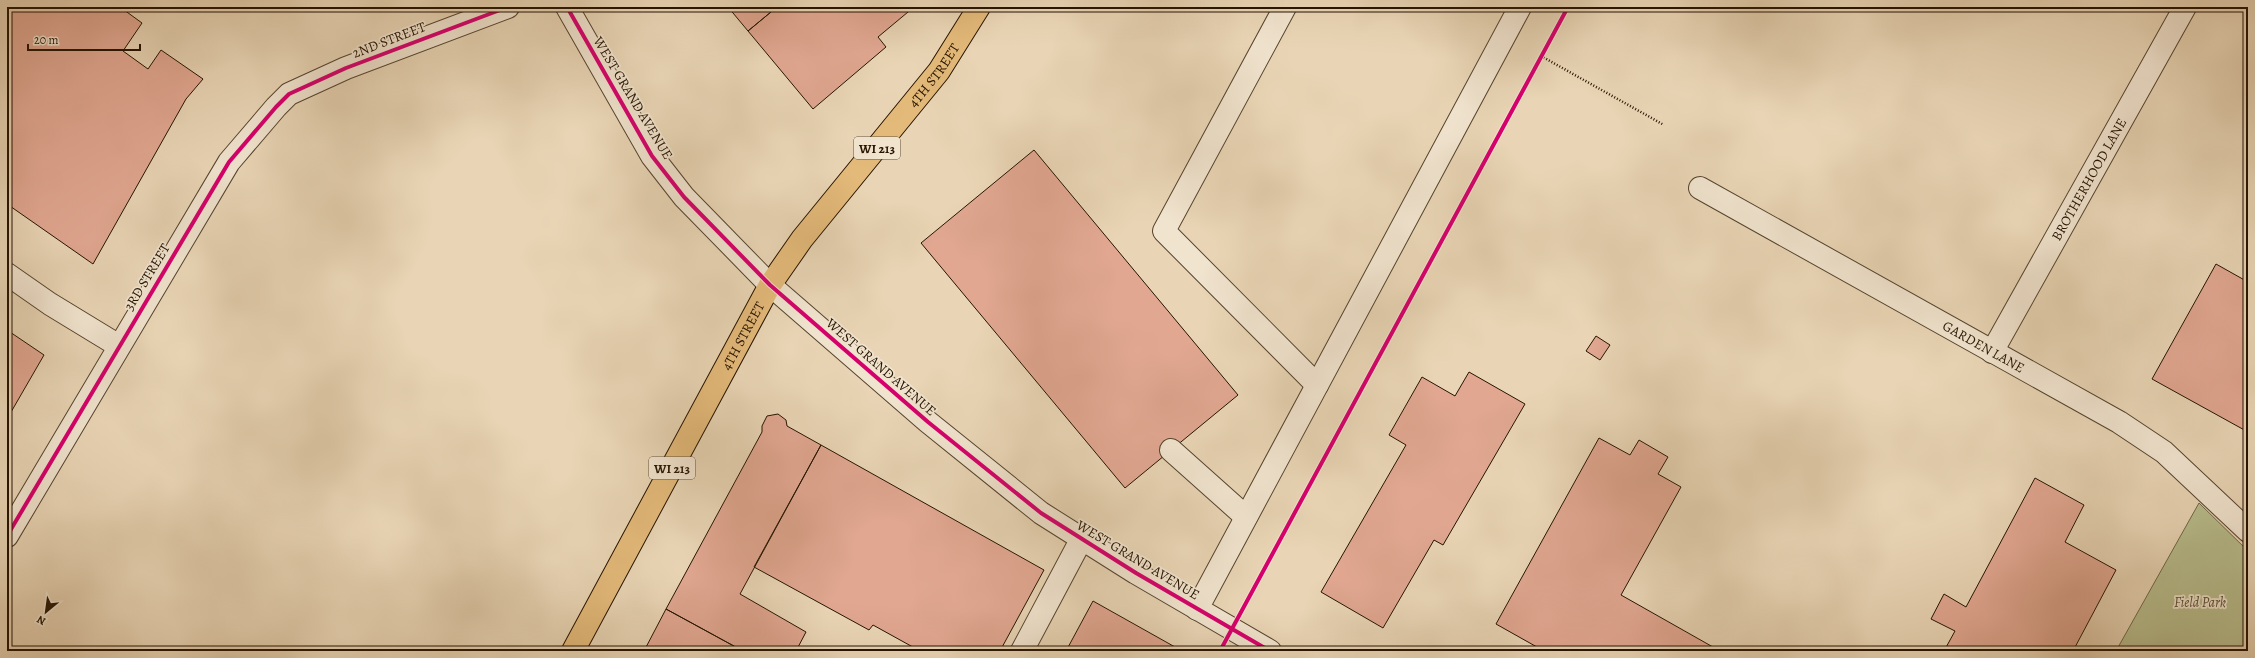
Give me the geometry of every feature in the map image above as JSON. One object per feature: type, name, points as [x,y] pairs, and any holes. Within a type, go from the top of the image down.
[{"type":"main road","name":"4TH STREET","points":[[573,651],[770,285],[802,239],[939,71],[979,7]]},
{"type":"street","name":"2ND STREET","points":[[346,68],[508,7]]},
{"type":"street","name":"WEST GRAND AVENUE","points":[[567,7],[652,156],[684,197],[770,285],[997,479],[1041,513],[1081,540],[1270,651]]},
{"type":"street","points":[[1285,7],[1164,231],[1317,385]]},
{"type":"street","points":[[1197,609],[1520,7]]},
{"type":"street","name":"BROTHERHOOD LANE","points":[[1992,352],[2185,7]]},
{"type":"street","name":"3RD STREET","points":[[7,536],[229,162],[290,94],[346,68]]},
{"type":"street","name":"GARDEN LANE","points":[[1700,188],[2119,422],[2164,452],[2248,531]]},
{"type":"street","points":[[7,274],[50,304],[119,346]]},
{"type":"street","points":[[1171,450],[1246,517]]},
{"type":"street","points":[[1022,651],[1081,540]]},
{"type":"path","points":[[1538,63],[1545,49]]},
{"type":"path","points":[[1541,56],[1664,125]]},
{"type":"green space","name":"Field Park","points":[[2199,503],[2248,551],[2248,651],[2116,651]]},
{"type":"building","points":[[7,7],[120,7],[142,23],[123,51],[148,69],[161,50],[203,79],[186,99],[93,264],[7,204]]},
{"type":"building","points":[[728,7],[777,7],[748,31]]},
{"type":"building","points":[[777,7],[914,7],[878,37],[886,47],[813,109],[748,31]]},
{"type":"building","points":[[1034,150],[1238,395],[1125,488],[921,243]]},
{"type":"building","points":[[2216,264],[2248,282],[2248,432],[2152,379]]},
{"type":"building","points":[[7,330],[44,355],[7,419]]},
{"type":"building","points":[[1596,336],[1610,345],[1600,360],[1586,351]]},
{"type":"building","points":[[1469,372],[1525,404],[1443,545],[1434,540],[1383,628],[1321,592],[1406,445],[1389,435],[1422,377],[1455,396]]},
{"type":"building","points":[[778,414],[786,420],[787,426],[821,445],[740,594],[806,632],[796,651],[743,651],[666,609],[762,432],[762,426],[767,416]]},
{"type":"building","points":[[1599,438],[1630,455],[1639,440],[1668,457],[1658,474],[1681,487],[1621,595],[1720,651],[1544,651],[1496,624]]},
{"type":"building","points":[[821,445],[1044,570],[1000,651],[920,651],[873,625],[869,630],[754,567]]},
{"type":"building","points":[[2035,478],[2084,505],[2065,542],[2116,570],[2073,651],[1944,651],[1955,631],[1931,619],[1944,594],[1966,607]]},
{"type":"building","points":[[1093,601],[1175,647],[1173,651],[1066,651]]},
{"type":"building","points":[[666,609],[743,651],[644,651]]},
{"type":"cycle path","points":[[7,536],[229,162],[276,107],[289,94],[346,68],[508,7]]},
{"type":"cycle path","points":[[567,7],[652,156],[684,197],[770,285],[928,422],[1041,513],[1136,573],[1270,651]]},
{"type":"cycle path","points":[[1220,651],[1568,7]]}]
